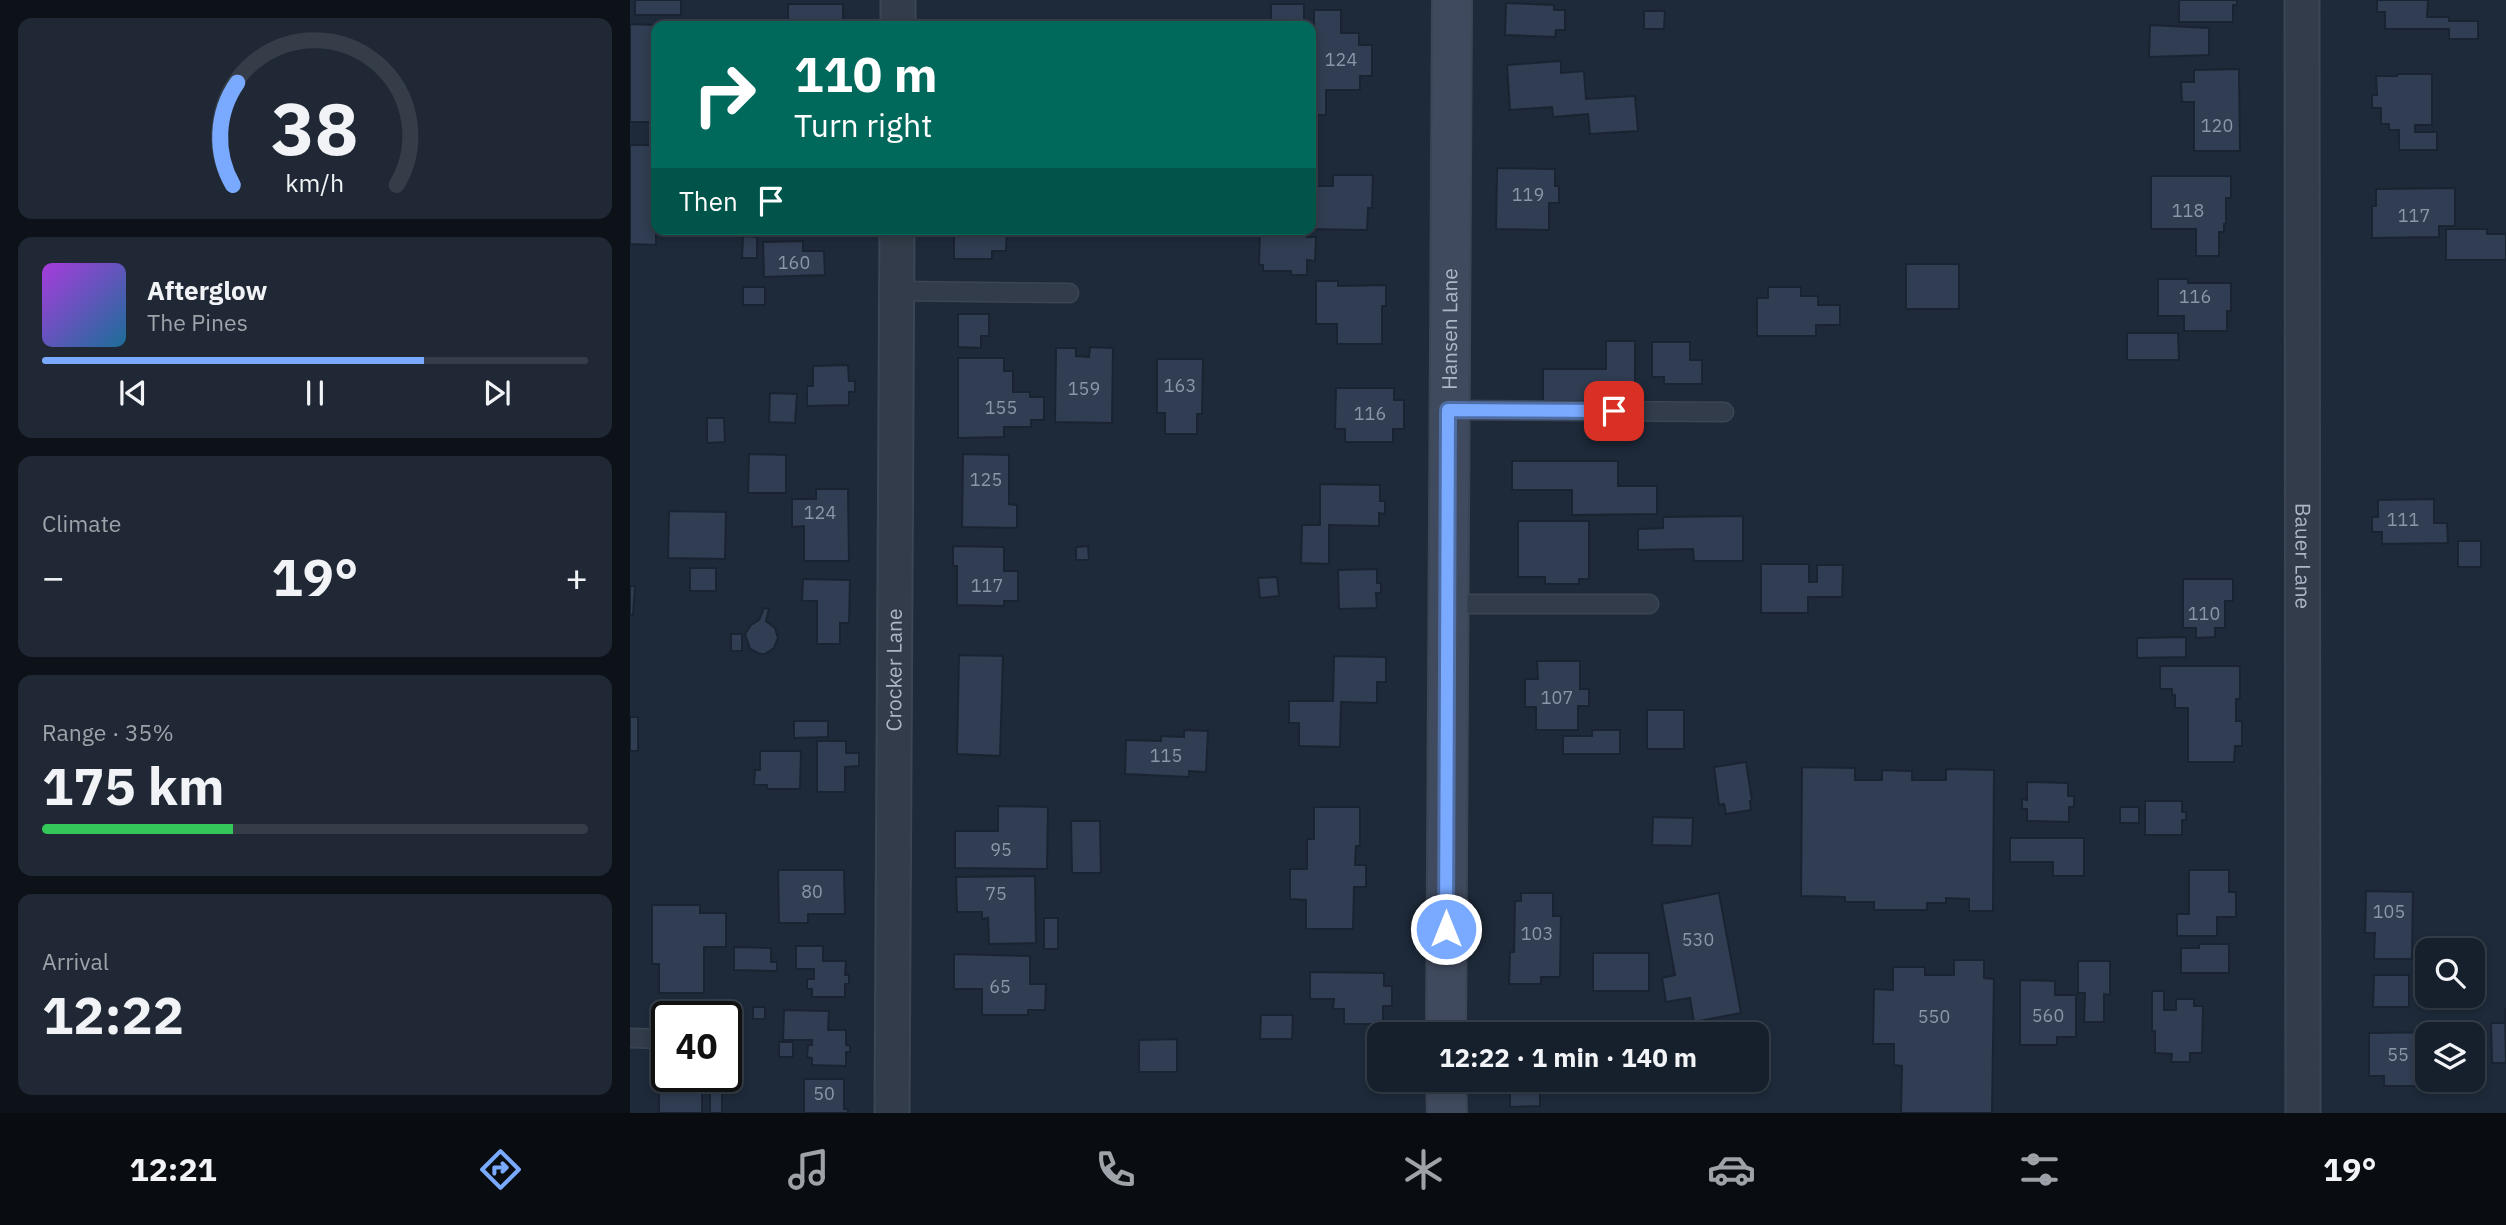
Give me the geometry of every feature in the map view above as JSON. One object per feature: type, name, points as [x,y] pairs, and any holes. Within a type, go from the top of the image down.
[{"type":"street","points":[[898,0],[898,21]]},
{"type":"street","name":"Hansen Lane","points":[[1446,1022],[1452,0]]},
{"type":"street","name":"Bauer Lane","points":[[2302,0],[2303,1113]]},
{"type":"street","name":"Crocker Lane","points":[[892,1113],[897,235]]},
{"type":"street","points":[[1447,1092],[1447,1113]]},
{"type":"lane","points":[[897,292],[1069,293]]},
{"type":"lane","points":[[1448,410],[1724,412]]},
{"type":"lane","points":[[1447,604],[1650,604]]},
{"type":"lane","points":[[630,1038],[651,1038]]},
{"type":"building","points":[[635,0],[681,0],[681,15],[635,15]]},
{"type":"building","points":[[2179,0],[2237,0],[2237,5],[2233,5],[2233,22],[2179,22]]},
{"type":"building","points":[[2377,0],[2428,0],[2427,17],[2449,17],[2449,21],[2478,21],[2478,39],[2449,39],[2449,29],[2385,29],[2385,12],[2377,12]]},
{"type":"building","points":[[1506,3],[1554,5],[1554,10],[1565,10],[1565,30],[1556,30],[1555,37],[1505,35]]},
{"type":"building","points":[[788,4],[843,4],[843,21],[788,21]]},
{"type":"building","points":[[1271,4],[1304,4],[1304,21],[1271,21]]},
{"type":"building","points":[[1314,10],[1341,10],[1341,33],[1359,33],[1359,45],[1372,45],[1372,76],[1360,76],[1360,90],[1326,90],[1326,115],[1316,115]]},
{"type":"building","points":[[1644,11],[1665,11],[1664,29],[1644,29]]},
{"type":"building","points":[[630,24],[651,25],[651,122],[630,122]]},
{"type":"building","points":[[2150,25],[2209,28],[2209,55],[2149,57]]},
{"type":"building","points":[[1561,61],[1561,73],[1584,71],[1586,99],[1635,96],[1638,131],[1590,134],[1588,114],[1553,117],[1552,107],[1510,110],[1507,65]]},
{"type":"building","points":[[2239,69],[2240,151],[2194,151],[2194,102],[2182,102],[2181,82],[2194,82],[2194,70]]},
{"type":"building","points":[[2432,74],[2432,125],[2415,125],[2415,132],[2437,132],[2437,150],[2399,150],[2399,130],[2389,130],[2389,124],[2381,124],[2381,108],[2372,108],[2372,95],[2377,95],[2376,76]]},
{"type":"building","points":[[630,145],[651,145],[651,235],[656,235],[656,245],[630,244]]},
{"type":"building","points":[[1497,168],[1555,169],[1559,203],[1549,203],[1549,230],[1496,229]]},
{"type":"building","points":[[1333,175],[1373,175],[1372,208],[1368,208],[1367,230],[1316,229],[1316,186],[1333,186]]},
{"type":"building","points":[[2151,176],[2231,176],[2231,198],[2226,198],[2226,224],[2224,232],[2219,232],[2219,256],[2196,256],[2196,229],[2151,229]]},
{"type":"building","points":[[2455,188],[2455,226],[2439,226],[2439,237],[2372,238],[2372,206],[2376,206],[2376,189]]},
{"type":"building","points":[[2446,229],[2487,229],[2487,234],[2506,234],[2506,260],[2446,260]]},
{"type":"building","points":[[954,235],[1007,235],[1006,251],[992,251],[992,259],[954,259]]},
{"type":"building","points":[[1260,235],[1316,237],[1315,261],[1307,260],[1307,275],[1291,275],[1291,271],[1263,271],[1263,265],[1259,265]]},
{"type":"building","points":[[743,236],[757,237],[757,258],[742,258]]},
{"type":"building","points":[[803,241],[803,251],[824,251],[825,275],[764,277],[763,242]]},
{"type":"building","points":[[1906,264],[1959,264],[1959,309],[1906,309]]},
{"type":"building","points":[[2158,279],[2188,279],[2188,283],[2231,283],[2231,311],[2227,311],[2227,331],[2184,331],[2184,316],[2158,316]]},
{"type":"building","points":[[1316,281],[1338,281],[1338,286],[1386,285],[1386,306],[1382,306],[1382,344],[1337,344],[1337,324],[1316,324]]},
{"type":"building","points":[[743,287],[765,287],[765,305],[743,305]]},
{"type":"building","points":[[1768,287],[1801,287],[1801,296],[1818,296],[1818,305],[1840,305],[1840,325],[1816,325],[1816,336],[1757,336],[1757,298],[1768,298]]},
{"type":"building","points":[[958,314],[989,314],[989,336],[981,336],[981,348],[958,347]]},
{"type":"building","points":[[2127,333],[2178,333],[2179,360],[2127,360]]},
{"type":"building","points":[[1606,341],[1635,341],[1635,401],[1543,401],[1543,369],[1606,369]]},
{"type":"building","points":[[1652,342],[1690,342],[1690,360],[1702,360],[1702,384],[1664,384],[1664,377],[1652,377]]},
{"type":"building","points":[[1090,347],[1113,348],[1112,423],[1055,422],[1056,348],[1076,348],[1076,356],[1089,357]]},
{"type":"building","points":[[958,358],[1004,358],[1004,371],[1013,371],[1013,392],[1030,392],[1030,397],[1044,397],[1044,420],[1031,420],[1031,427],[1004,427],[1004,437],[958,438]]},
{"type":"building","points":[[1157,359],[1203,359],[1202,414],[1197,414],[1197,434],[1165,434],[1165,413],[1157,413]]},
{"type":"building","points":[[848,365],[849,381],[855,381],[855,392],[849,392],[849,405],[807,406],[807,386],[813,386],[813,366]]},
{"type":"building","points":[[1336,388],[1394,388],[1394,400],[1404,400],[1404,429],[1393,429],[1393,442],[1345,442],[1345,429],[1335,429]]},
{"type":"building","points":[[770,393],[797,394],[795,423],[769,422]]},
{"type":"building","points":[[707,418],[724,418],[725,442],[707,443]]},
{"type":"building","points":[[749,454],[786,455],[786,493],[748,493]]},
{"type":"building","points":[[963,454],[1009,455],[1009,504],[1017,505],[1017,528],[962,527]]},
{"type":"building","points":[[1512,461],[1618,461],[1618,486],[1657,486],[1657,514],[1572,515],[1572,490],[1512,490]]},
{"type":"building","points":[[1320,484],[1380,485],[1380,501],[1385,501],[1385,514],[1379,513],[1379,526],[1329,525],[1329,564],[1301,563],[1302,525],[1320,525]]},
{"type":"building","points":[[816,489],[848,489],[849,561],[804,561],[804,526],[792,527],[792,499],[816,499]]},
{"type":"building","points":[[2434,499],[2434,523],[2447,523],[2448,543],[2382,544],[2382,532],[2372,532],[2372,517],[2378,517],[2378,500]]},
{"type":"building","points":[[669,511],[726,512],[725,559],[668,558]]},
{"type":"building","points":[[1743,516],[1743,561],[1694,561],[1693,549],[1638,550],[1638,529],[1663,528],[1663,517]]},
{"type":"building","points":[[1518,521],[1589,521],[1589,579],[1579,579],[1579,584],[1545,584],[1545,577],[1518,577]]},
{"type":"building","points":[[2458,541],[2481,541],[2481,567],[2458,567]]},
{"type":"building","points":[[953,546],[1004,547],[1004,571],[1018,571],[1018,601],[1004,601],[1004,606],[957,605],[957,566],[953,566]]},
{"type":"building","points":[[1088,546],[1089,560],[1076,560],[1076,547]]},
{"type":"building","points":[[1761,564],[1809,564],[1809,582],[1817,582],[1817,565],[1843,565],[1842,597],[1808,597],[1808,613],[1761,613]]},
{"type":"building","points":[[690,568],[716,568],[716,591],[690,591]]},
{"type":"building","points":[[1377,569],[1377,583],[1381,583],[1381,593],[1376,593],[1377,608],[1339,609],[1338,570]]},
{"type":"building","points":[[1277,577],[1279,596],[1260,598],[1258,578]]},
{"type":"building","points":[[803,579],[850,580],[849,623],[840,623],[840,644],[817,644],[817,601],[802,601]]},
{"type":"building","points":[[2183,579],[2233,579],[2233,601],[2225,601],[2225,628],[2215,628],[2215,637],[2196,638],[2196,628],[2183,628]]},
{"type":"building","points":[[630,586],[635,586],[633,615],[630,615]]},
{"type":"building","points":[[764,608],[769,609],[766,621],[775,628],[778,638],[774,648],[760,654],[750,649],[745,634],[751,625],[759,620]]},
{"type":"building","points":[[731,634],[742,634],[742,651],[731,651]]},
{"type":"building","points":[[2186,637],[2186,657],[2137,658],[2137,638]]},
{"type":"building","points":[[959,655],[1003,656],[1000,756],[957,754]]},
{"type":"building","points":[[1334,656],[1386,657],[1386,682],[1377,682],[1377,703],[1341,702],[1340,747],[1299,746],[1299,723],[1289,723],[1289,701],[1333,701]]},
{"type":"building","points":[[1537,661],[1580,661],[1580,689],[1589,689],[1589,706],[1578,706],[1578,730],[1536,730],[1536,707],[1525,707],[1525,679],[1538,679]]},
{"type":"building","points":[[2160,666],[2240,666],[2240,699],[2236,699],[2236,721],[2242,721],[2242,746],[2235,746],[2234,762],[2188,762],[2188,708],[2175,708],[2172,689],[2160,689]]},
{"type":"building","points":[[1647,710],[1684,710],[1684,749],[1647,749]]},
{"type":"building","points":[[630,717],[638,717],[638,751],[630,751]]},
{"type":"building","points":[[794,721],[828,721],[828,737],[794,738]]},
{"type":"building","points":[[1184,730],[1208,731],[1206,772],[1189,771],[1189,777],[1125,774],[1126,740],[1161,741],[1161,736],[1184,737]]},
{"type":"building","points":[[1592,730],[1620,730],[1620,754],[1563,754],[1563,736],[1592,736]]},
{"type":"building","points":[[817,741],[846,741],[846,753],[859,753],[859,766],[845,767],[845,792],[817,792]]},
{"type":"building","points":[[760,751],[801,751],[800,789],[767,789],[767,785],[754,785],[755,770],[760,770]]},
{"type":"building","points":[[1746,762],[1751,810],[1726,814],[1724,804],[1719,805],[1714,767]]},
{"type":"building","points":[[1802,767],[1855,768],[1855,780],[1882,780],[1882,770],[1912,771],[1912,780],[1946,780],[1946,769],[1994,770],[1993,911],[1969,911],[1969,899],[1946,898],[1946,903],[1927,903],[1927,910],[1874,910],[1874,902],[1845,902],[1845,897],[1801,896]]},
{"type":"building","points":[[2027,782],[2068,783],[2068,796],[2074,796],[2074,807],[2069,807],[2069,822],[2027,821],[2027,809],[2022,809],[2022,799],[2027,800]]},
{"type":"building","points":[[2145,801],[2182,801],[2182,812],[2186,812],[2186,820],[2182,820],[2182,835],[2145,835]]},
{"type":"building","points":[[998,806],[1048,807],[1047,869],[955,868],[955,831],[998,831]]},
{"type":"building","points":[[1314,807],[1360,807],[1360,846],[1356,846],[1355,865],[1366,865],[1366,887],[1354,887],[1353,929],[1306,929],[1306,900],[1290,899],[1290,869],[1307,869],[1307,839],[1314,839]]},
{"type":"building","points":[[2120,807],[2139,807],[2139,823],[2120,823]]},
{"type":"building","points":[[1653,817],[1693,818],[1692,846],[1652,845]]},
{"type":"building","points":[[1071,821],[1100,821],[1101,873],[1072,873]]},
{"type":"building","points":[[2010,838],[2084,838],[2084,876],[2053,876],[2053,862],[2010,862]]},
{"type":"building","points":[[778,870],[844,870],[845,914],[808,914],[808,923],[779,923]]},
{"type":"building","points":[[2189,870],[2229,870],[2229,892],[2236,892],[2236,917],[2217,917],[2217,936],[2177,936],[2177,914],[2189,914]]},
{"type":"building","points":[[1035,876],[1036,943],[989,944],[988,918],[982,919],[982,912],[957,912],[956,877]]},
{"type":"building","points":[[2366,891],[2413,892],[2412,959],[2374,959],[2375,933],[2365,933]]},
{"type":"building","points":[[1521,893],[1553,893],[1553,916],[1561,916],[1560,977],[1541,977],[1541,984],[1509,984],[1510,952],[1514,952],[1515,901],[1521,901]]},
{"type":"building","points":[[1719,893],[1741,1013],[1694,1022],[1690,998],[1666,1002],[1662,978],[1675,975],[1662,904]]},
{"type":"building","points":[[652,905],[700,905],[700,913],[726,913],[726,947],[704,947],[704,993],[659,993],[659,964],[652,964]]},
{"type":"building","points":[[1044,918],[1058,918],[1058,949],[1044,949]]},
{"type":"building","points":[[2199,944],[2229,944],[2229,973],[2181,973],[2181,948],[2199,948]]},
{"type":"building","points":[[796,946],[823,946],[823,961],[846,961],[845,975],[849,975],[849,984],[845,984],[845,997],[812,997],[812,989],[807,989],[807,979],[814,979],[814,969],[796,969]]},
{"type":"building","points":[[734,947],[771,948],[771,962],[777,962],[777,971],[734,970]]},
{"type":"building","points":[[1593,953],[1649,953],[1649,991],[1593,991]]},
{"type":"building","points":[[954,954],[1030,956],[1030,984],[1046,984],[1045,1010],[1028,1010],[1028,1015],[982,1015],[982,989],[954,989]]},
{"type":"building","points":[[1954,960],[1984,960],[1984,978],[1994,979],[1992,1113],[1901,1113],[1902,1066],[1894,1065],[1894,1044],[1873,1044],[1874,989],[1893,990],[1893,967],[1925,967],[1925,975],[1954,975]]},
{"type":"building","points":[[2078,961],[2110,961],[2110,995],[2104,994],[2104,1022],[2084,1022],[2085,993],[2078,993]]},
{"type":"building","points":[[1310,972],[1384,973],[1384,986],[1392,986],[1392,1006],[1383,1006],[1383,1022],[1344,1024],[1344,1009],[1333,1009],[1334,999],[1310,999]]},
{"type":"building","points":[[2374,975],[2409,975],[2409,1007],[2373,1007]]},
{"type":"building","points":[[2020,980],[2055,981],[2055,995],[2076,995],[2076,1037],[2057,1037],[2057,1045],[2020,1045]]},
{"type":"building","points":[[2152,991],[2164,991],[2164,1010],[2176,1010],[2176,999],[2194,999],[2194,1006],[2203,1006],[2202,1053],[2190,1053],[2190,1062],[2171,1062],[2172,1054],[2155,1053]]},
{"type":"building","points":[[753,1007],[765,1007],[765,1019],[753,1019]]},
{"type":"building","points":[[2505,1008],[2506,1063],[2492,1063],[2491,1023],[2505,1023]]},
{"type":"building","points":[[784,1010],[829,1011],[828,1030],[846,1030],[846,1045],[850,1046],[850,1052],[846,1052],[846,1066],[812,1065],[812,1058],[807,1057],[808,1045],[812,1045],[812,1040],[783,1040]]},
{"type":"building","points":[[1261,1015],[1293,1015],[1292,1039],[1260,1039]]},
{"type":"building","points":[[2415,1032],[2415,1086],[2384,1086],[2384,1076],[2369,1076],[2369,1033]]},
{"type":"building","points":[[1177,1039],[1177,1072],[1139,1072],[1139,1040]]},
{"type":"building","points":[[779,1042],[793,1042],[793,1057],[779,1057]]},
{"type":"building","points":[[804,1079],[844,1079],[844,1109],[848,1109],[848,1113],[804,1113]]},
{"type":"building","points":[[659,1092],[702,1092],[702,1113],[659,1113]]},
{"type":"building","points":[[710,1092],[722,1092],[722,1113],[710,1113]]},
{"type":"building","points":[[1503,1092],[1545,1093],[1540,1093],[1540,1106],[1510,1107],[1510,1093]]},
{"type":"route","points":[[1446,929],[1448,410],[1614,411]]}]
